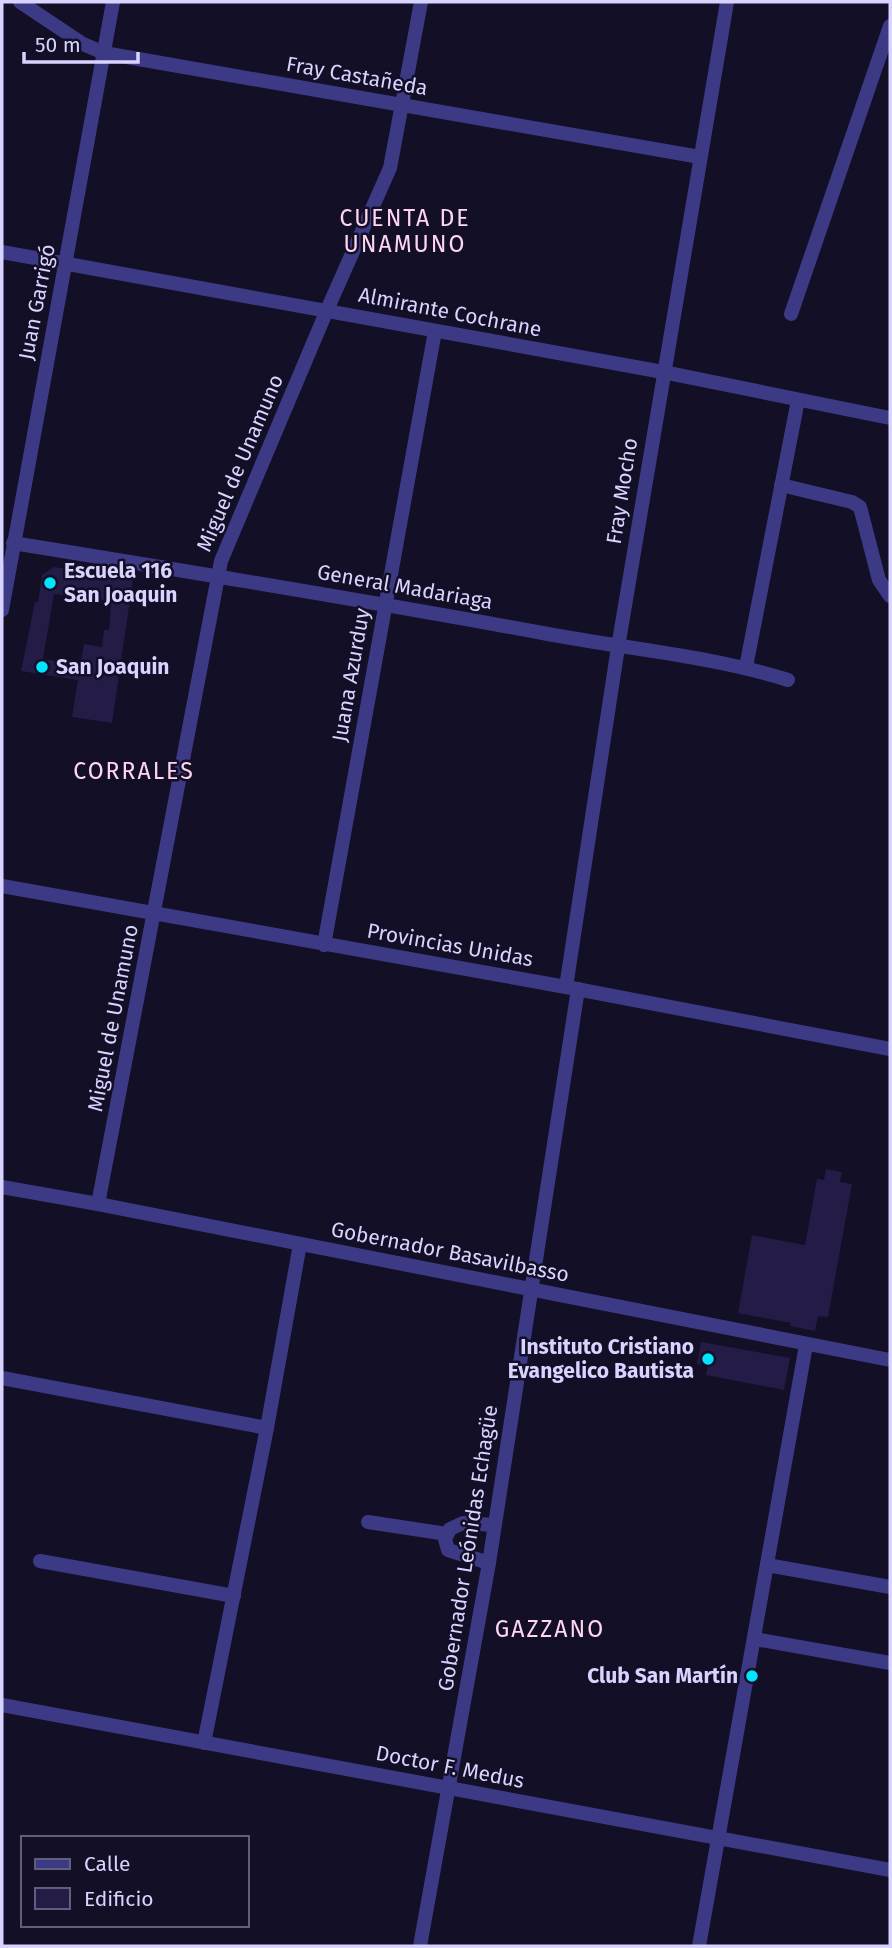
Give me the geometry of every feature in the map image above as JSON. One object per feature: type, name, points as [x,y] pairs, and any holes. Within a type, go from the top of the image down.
[{"type":"street","name":"Fray Castañeda","points":[[20,2],[83,44],[104,53],[700,157]]},
{"type":"street","name":"Juan Garrigó","points":[[2,610],[113,2]]},
{"type":"street","name":"Miguel de Unamuno","points":[[98,1204],[217,576],[224,550],[390,169],[421,2]]},
{"type":"street","name":"Fray Mocho","points":[[572,988],[618,647],[727,2]]},
{"type":"street","points":[[791,314],[890,26]]},
{"type":"street","name":"Almirante Cochrane","points":[[2,252],[663,372],[890,418]]},
{"type":"street","name":"Juana Azurduy","points":[[324,945],[435,331]]},
{"type":"street","points":[[746,667],[798,400]]},
{"type":"street","points":[[781,485],[852,502],[860,507],[879,580],[890,596]]},
{"type":"street","name":"General Madariaga","points":[[13,543],[746,667],[788,680]]},
{"type":"street","name":"Provincias Unidas","points":[[2,886],[572,988],[890,1049]]},
{"type":"street","name":"Gobernador Leónidas Echagüe","points":[[420,1946],[489,1563],[531,1290],[572,988]]},
{"type":"street","name":"Gobernador Basavilbasso","points":[[2,1187],[890,1360]]},
{"type":"street","points":[[204,1743],[267,1428],[300,1244]]},
{"type":"street","points":[[699,1946],[806,1345]]},
{"type":"street","points":[[2,1378],[267,1428]]},
{"type":"street","points":[[368,1522],[447,1534]]},
{"type":"street","points":[[489,1563],[448,1550],[445,1539],[450,1529],[463,1523],[494,1525]]},
{"type":"street","points":[[40,1561],[234,1596]]},
{"type":"street","points":[[767,1565],[890,1587]]},
{"type":"street","points":[[755,1639],[890,1663]]},
{"type":"street","name":"Doctor F. Medus","points":[[2,1705],[890,1870]]},
{"type":"building","points":[[54,567],[133,579],[112,723],[72,717],[78,680],[21,671],[42,575]],"holes":[[[54,594],[111,601],[109,630],[104,630],[102,647],[84,644],[80,665],[43,659]]]},
{"type":"building","points":[[826,1169],[842,1172],[840,1182],[852,1184],[828,1317],[818,1316],[815,1331],[790,1326],[791,1323],[738,1313],[752,1235],[805,1245],[817,1179],[824,1180]]},
{"type":"building","points":[[701,1342],[790,1358],[784,1390],[706,1375],[708,1365],[697,1364]]},
{"type":"place","name":"Escuela 116 San Joaquin","points":[[50,583]]},
{"type":"place","name":"San Joaquin","points":[[42,667]]},
{"type":"place","name":"Instituto Cristiano Evangelico Bautista","points":[[708,1359]]},
{"type":"place","name":"Club San Martín","points":[[752,1676]]},
{"type":"district","name":"CUENTA DE UNAMUNO","points":[[405,231]]},
{"type":"district","name":"CORRALES","points":[[134,771]]},
{"type":"district","name":"GAZZANO","points":[[550,1629]]}]
